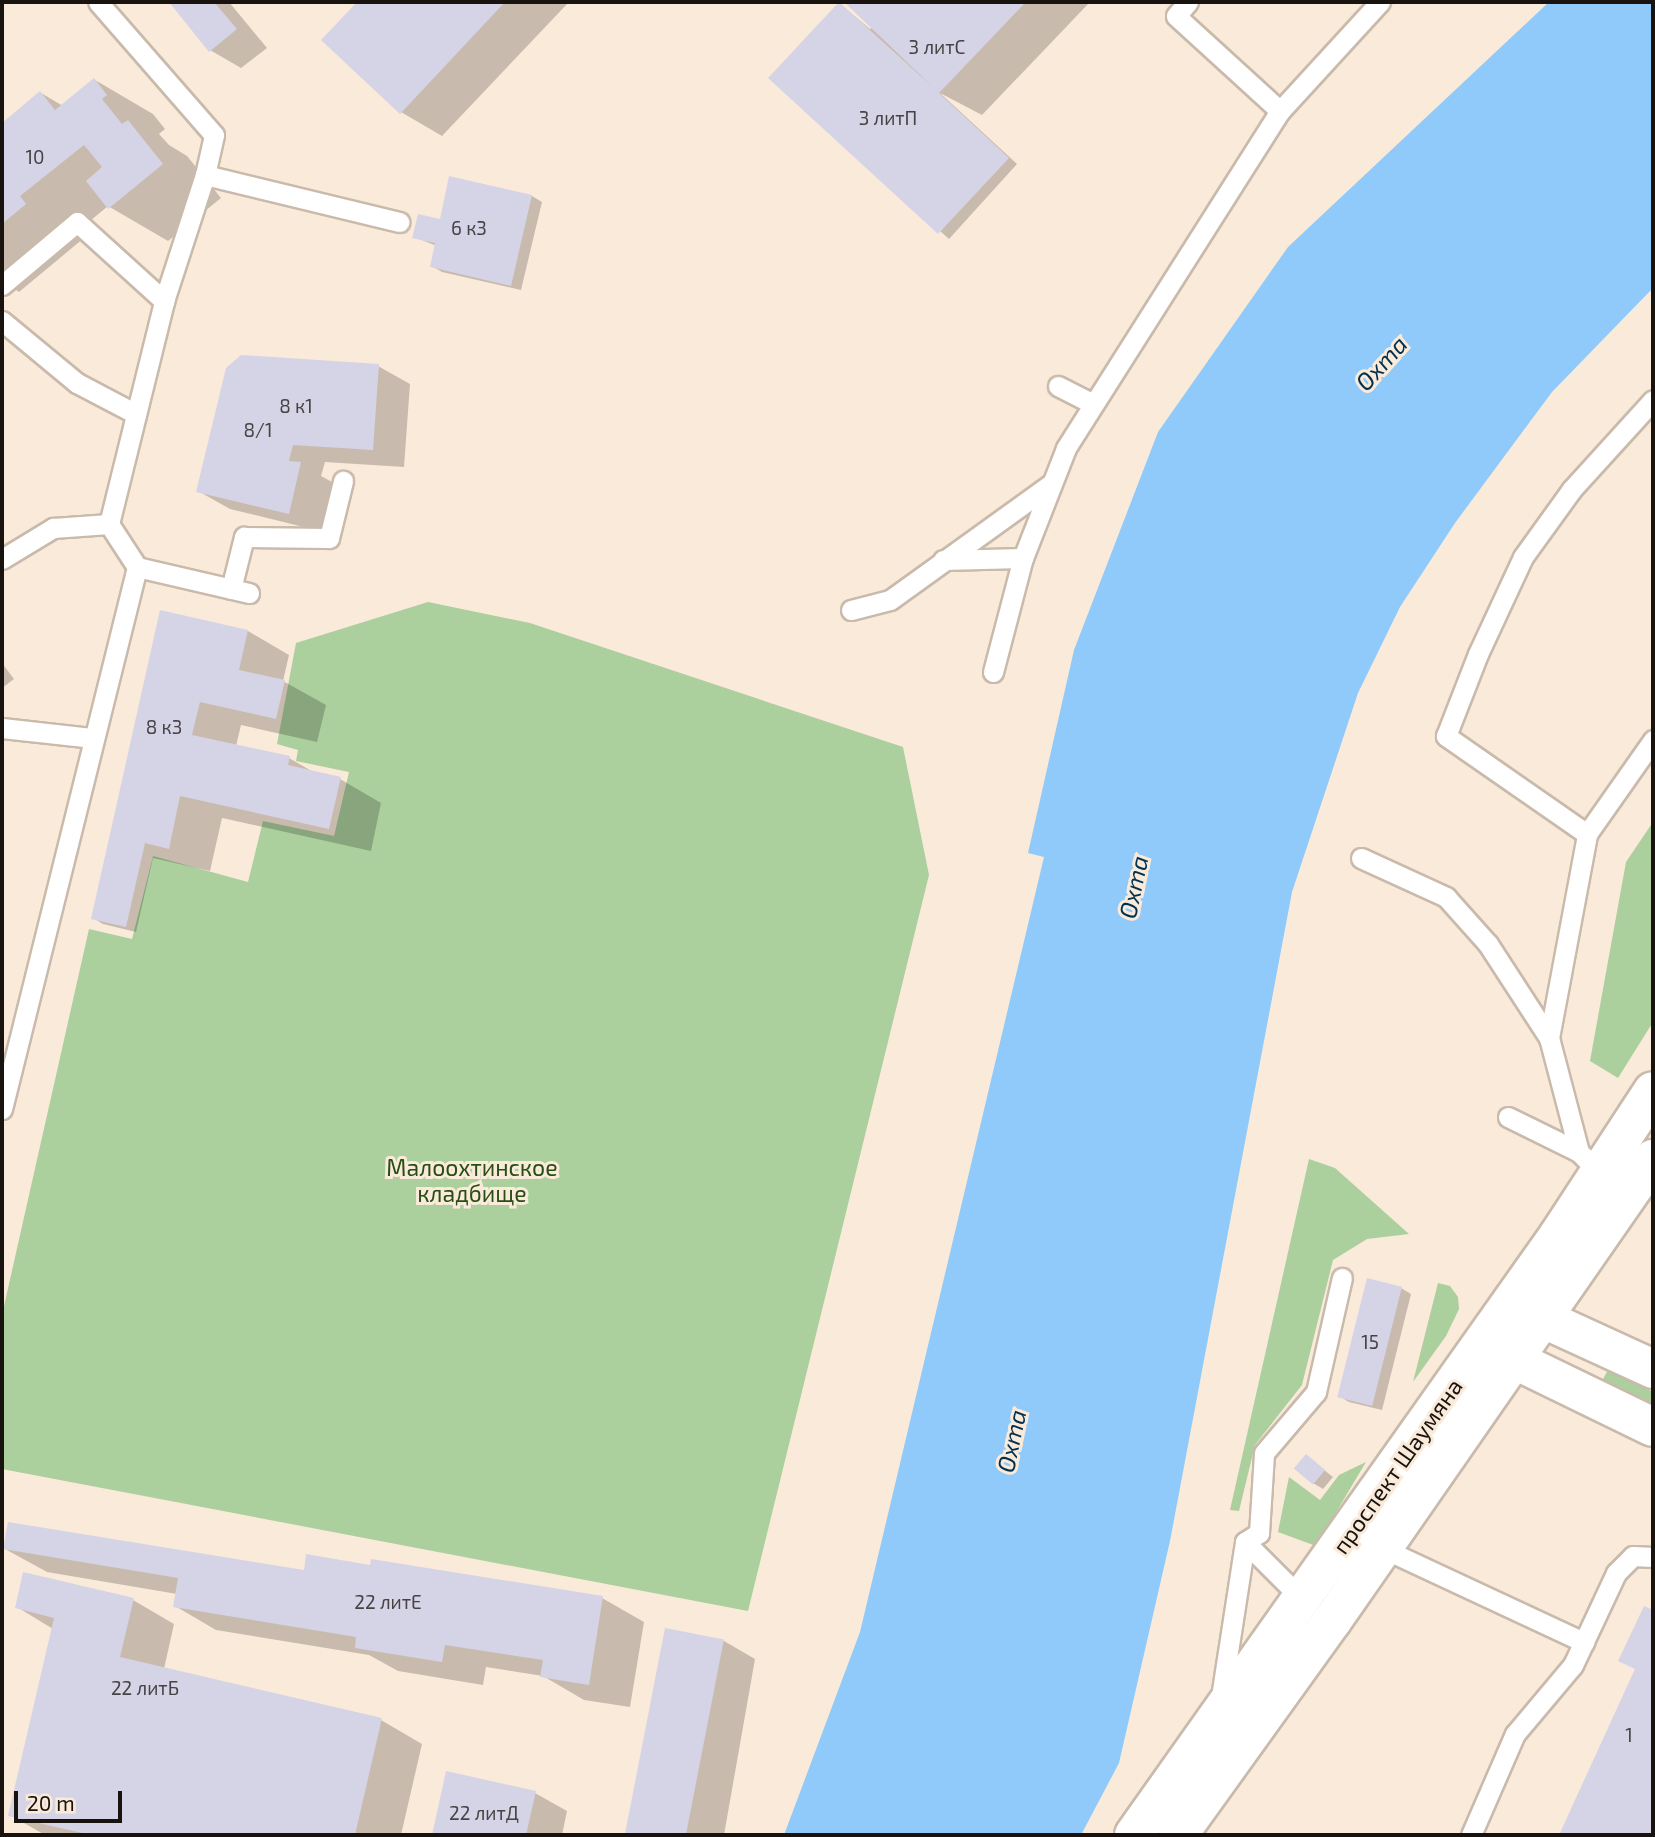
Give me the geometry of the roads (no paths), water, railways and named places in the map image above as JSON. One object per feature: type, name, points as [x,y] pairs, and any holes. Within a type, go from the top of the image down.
[{"type":"street","name":"проспект Шаумяна","points":[[1178,1835],[1500,1319],[1603,1173],[1653,1091]]},
{"type":"street","name":"проспект Шаумяна","points":[[1603,1173],[1653,1159]]},
{"type":"street","name":"проспект Шаумяна","points":[[1134,1835],[1219,1714],[1381,1548],[1515,1360],[1544,1319],[1603,1173]]},
{"type":"street","points":[[1653,1369],[1544,1319],[1500,1319],[1515,1360],[1653,1427]]},
{"type":"lane","points":[[98,2],[214,135],[205,175],[164,301],[109,524],[137,567],[240,591],[244,537],[329,538],[342,481]]},
{"type":"lane","points":[[1188,2],[1176,16],[1280,111]]},
{"type":"lane","points":[[993,673],[1023,558],[1066,448],[1280,111],[1380,2]]},
{"type":"lane","points":[[205,175],[399,222]]},
{"type":"lane","points":[[2,285],[77,222],[164,301]]},
{"type":"lane","points":[[2,321],[77,383],[136,414]]},
{"type":"lane","points":[[1058,386],[1093,404]]},
{"type":"lane","points":[[1587,834],[1446,736],[1478,654],[1523,557],[1572,489],[1653,400]]},
{"type":"lane","points":[[851,610],[890,600],[1052,483]]},
{"type":"lane","points":[[2,559],[53,528],[109,524]]},
{"type":"lane","points":[[943,560],[1023,558]]},
{"type":"lane","points":[[2,1110],[137,567]]},
{"type":"lane","points":[[2,728],[93,738]]},
{"type":"lane","points":[[1549,1038],[1587,834],[1653,740]]},
{"type":"lane","points":[[1361,858],[1446,897],[1488,944],[1549,1038],[1603,1173]]},
{"type":"lane","points":[[1508,1117],[1603,1173]]},
{"type":"lane","points":[[1219,1714],[1245,1542],[1259,1533],[1265,1452],[1316,1392],[1342,1278]]},
{"type":"lane","points":[[1245,1542],[1318,1611]]},
{"type":"lane","points":[[1381,1548],[1584,1642]]},
{"type":"lane","points":[[1471,1835],[1515,1734],[1528,1716],[1559,1686],[1584,1642],[1616,1573],[1633,1556],[1653,1557]]},
{"type":"water","name":"Охта","points":[[1549,2],[1653,2],[1653,288],[1552,392],[1455,523],[1400,607],[1358,693],[1292,892],[1170,1541],[1119,1763],[1081,1835],[784,1835],[860,1632],[1044,857],[1028,853],[1074,650],[1158,432],[1288,247]]},
{"type":"park label","name":"Малоохтинское кладбище","points":[[472,1180]]}]
